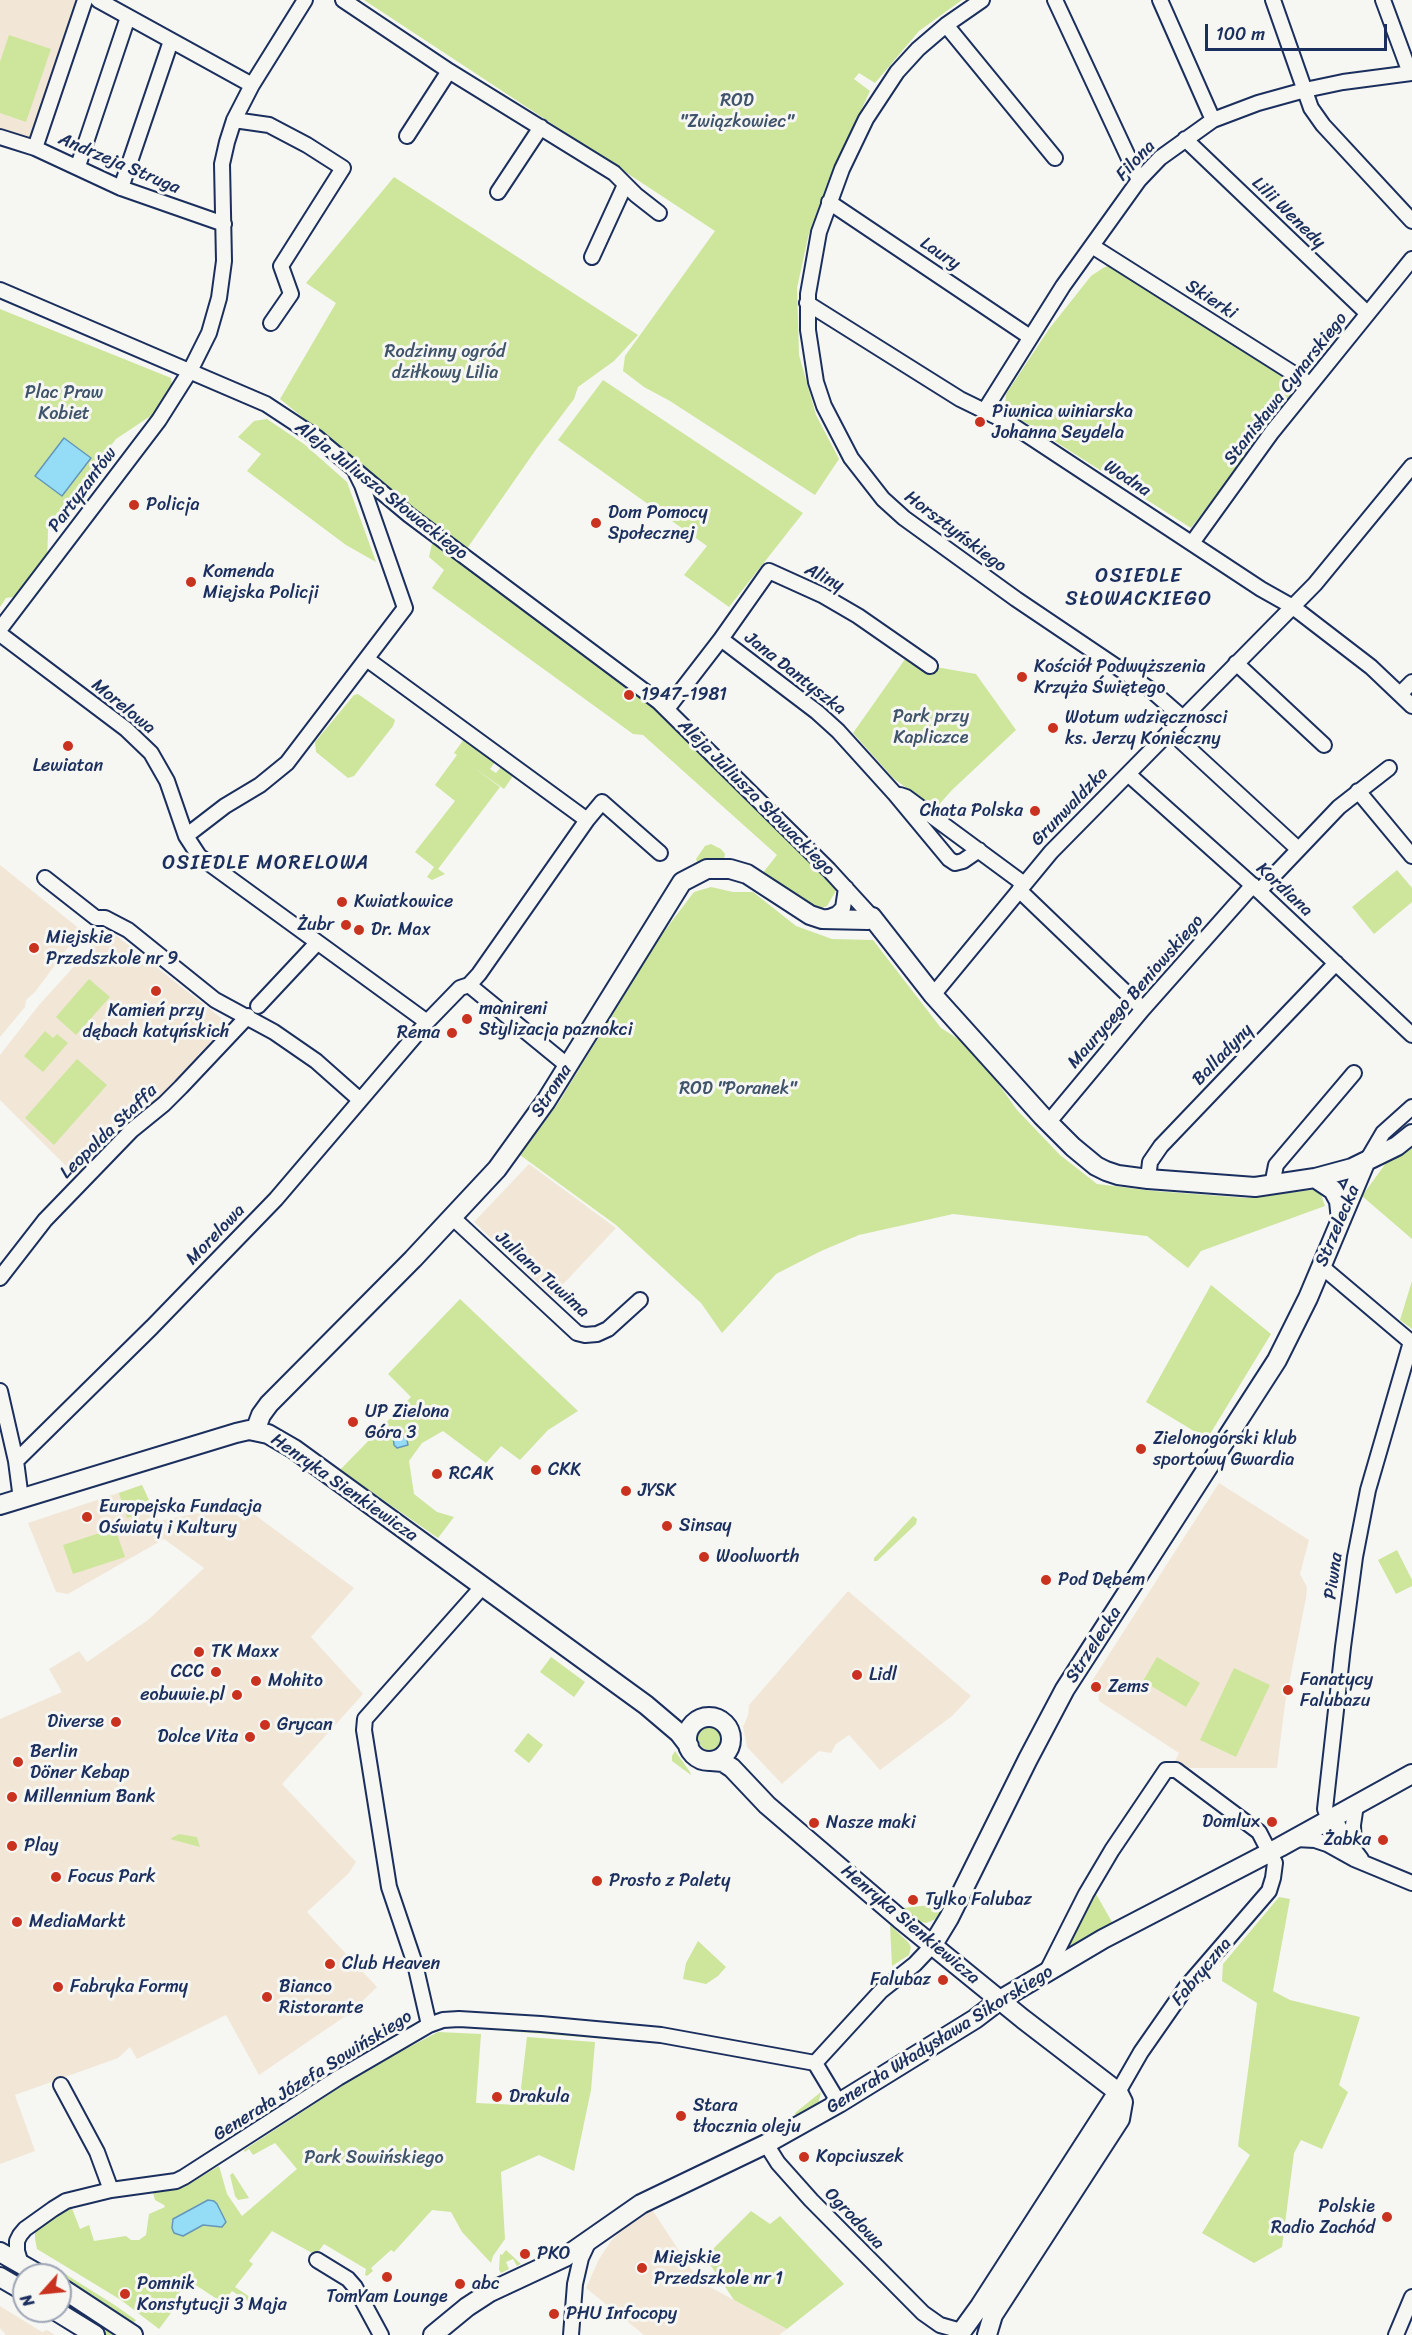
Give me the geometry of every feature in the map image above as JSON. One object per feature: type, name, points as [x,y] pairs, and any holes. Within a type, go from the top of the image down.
[{"type":"street","points":[[34,148],[85,0]]},
{"type":"street","points":[[98,0],[252,85]]},
{"type":"street","points":[[190,371],[209,333],[219,298],[224,261],[222,164],[234,120],[252,85],[305,0]]},
{"type":"street","points":[[343,0],[449,71],[614,173],[659,213]]},
{"type":"street","name":"Horsztyńskiego","points":[[982,0],[946,25],[918,49],[882,94],[853,146],[829,202],[814,253],[807,303],[811,356],[816,382],[824,406],[851,458],[883,499],[932,540],[1150,690],[1183,718]]},
{"type":"street","points":[[1055,0],[1139,180]]},
{"type":"street","points":[[1160,0],[1213,120]]},
{"type":"street","points":[[1273,0],[1311,108],[1323,125],[1412,221]]},
{"type":"street","points":[[1383,0],[1411,73]]},
{"type":"street","points":[[78,166],[128,17]]},
{"type":"street","points":[[946,25],[1055,158]]},
{"type":"street","points":[[121,188],[171,41]]},
{"type":"street","points":[[407,136],[449,71]]},
{"type":"street","name":"Filona","points":[[985,410],[1030,337],[1092,246],[1139,180],[1160,158],[1213,120],[1305,90],[1343,82],[1411,73]]},
{"type":"street","points":[[234,120],[269,125],[343,168],[281,266],[291,294],[271,323]]},
{"type":"street","points":[[498,192],[541,127]]},
{"type":"street","name":"Andrzeja Struga","points":[[0,137],[78,166],[121,188],[224,224]]},
{"type":"street","name":"Lilii Wenedy","points":[[1185,139],[1367,314]]},
{"type":"street","points":[[592,257],[626,184]]},
{"type":"street","name":"Laury","points":[[829,202],[1030,337]]},
{"type":"street","name":"Skierki","points":[[1092,246],[1310,384]]},
{"type":"street","name":"Stanisława Cynarskiego","points":[[1192,543],[1310,384],[1412,259]]},
{"type":"street","name":"Aleja Juliusza Słowackiego","points":[[0,290],[266,404],[316,437],[409,515],[626,675],[667,709],[846,888],[872,917],[933,995],[1048,1123],[1099,1168],[1118,1175],[1249,1188],[1315,1178],[1365,1163],[1397,1146],[1412,1134]]},
{"type":"street","name":"Wodna","points":[[807,303],[960,399],[1009,423],[1261,589],[1293,607],[1371,667],[1412,706]]},
{"type":"street","name":"Partyzantów","points":[[0,629],[159,420],[190,371]]},
{"type":"street","name":"Grunwaldzka","points":[[933,995],[1050,852],[1293,607],[1321,577],[1412,466]]},
{"type":"street","points":[[186,836],[232,801],[260,785],[287,763],[368,660],[405,608],[354,468]]},
{"type":"street","name":"Aliny","points":[[721,639],[769,571],[822,595],[858,616],[930,666]]},
{"type":"street","name":"Morelowa","points":[[0,634],[126,729],[151,753],[167,781],[186,836],[199,856],[427,1022]]},
{"type":"street","name":"Jana Dantyszka","points":[[667,709],[721,639],[817,712],[838,731],[895,794],[906,797],[979,850],[1022,887],[1143,1009]]},
{"type":"street","points":[[368,660],[587,820]]},
{"type":"street","points":[[1236,663],[1324,745]]},
{"type":"street","points":[[1400,694],[1412,682]]},
{"type":"street","points":[[1170,731],[1298,848]]},
{"type":"street","name":"Maurycego Beniowskiego","points":[[1048,1123],[1143,1009],[1256,888],[1339,807],[1389,768]]},
{"type":"street","name":"Kordiana","points":[[1128,774],[1256,888],[1412,1035]]},
{"type":"street","points":[[1358,791],[1412,856]]},
{"type":"street","points":[[895,794],[949,859],[955,863],[963,861],[979,850]]},
{"type":"street","name":"Morelowa","points":[[16,1461],[152,1327],[276,1199],[427,1022],[460,988],[470,985],[602,802],[660,853]]},
{"type":"street","name":"Stroma","points":[[255,1431],[261,1415],[269,1404],[452,1217],[513,1148],[568,1066],[682,882],[707,869],[730,869],[747,874],[810,915],[822,920],[868,920],[872,917]]},
{"type":"street","points":[[45,878],[96,918],[105,918],[128,930],[215,1000],[253,1011],[316,1061],[360,1100]]},
{"type":"street","points":[[822,920],[837,914],[843,908],[846,888]]},
{"type":"street","name":"Leopolda Staffa","points":[[0,1278],[40,1226],[127,1134],[170,1099],[317,943]]},
{"type":"street","name":"Balladyny","points":[[1148,1179],[1150,1162],[1161,1146],[1336,963]]},
{"type":"street","points":[[470,985],[568,1066]]},
{"type":"street","points":[[1272,1185],[1276,1165],[1354,1072]]},
{"type":"street","points":[[1365,1163],[1383,1133],[1412,1107]]},
{"type":"street","name":"Strzelecka","points":[[815,2063],[876,1996],[915,1964],[932,1946],[952,1913],[1065,1689],[1265,1380],[1292,1329],[1365,1163]]},
{"type":"street","points":[[1315,1178],[1333,1190],[1339,1201],[1341,1220]]},
{"type":"street","name":"Juliana Tuwima","points":[[452,1217],[577,1333],[597,1334],[608,1329],[640,1300]]},
{"type":"street","name":"Piwna","points":[[1321,1266],[1412,1343],[1368,1490],[1355,1557],[1342,1647],[1325,1809],[1329,1820]]},
{"type":"street","points":[[0,1391],[16,1461],[21,1499]]},
{"type":"street","name":"Henryka Sienkiewicza","points":[[0,1505],[228,1435],[255,1431],[279,1439],[646,1705],[679,1733],[689,1746]]},
{"type":"street","points":[[429,2025],[415,1964],[389,1887],[366,1742],[365,1719],[483,1586]]},
{"type":"street","name":"Henryka Sienkiewicza","points":[[646,1705],[667,1714],[700,1719]]},
{"type":"street","points":[[707,1717],[719,1719],[727,1727],[731,1739],[727,1751],[711,1761],[700,1759],[689,1746],[688,1734],[695,1723],[707,1717]]},
{"type":"street","name":"Henryka Sienkiewicza","points":[[731,1739],[742,1760],[789,1822]]},
{"type":"street","name":"Henryka Sienkiewicza","points":[[711,1761],[723,1762],[732,1768],[767,1805],[932,1946],[1118,2092]]},
{"type":"street","points":[[1046,1973],[1093,1882],[1166,1770],[1176,1770],[1259,1832],[1269,1852]]},
{"type":"street","name":"Generała Władysława Sikorskiego","points":[[433,2335],[467,2307],[490,2292],[560,2260],[588,2243],[640,2204],[766,2144],[839,2103],[975,2019],[1000,2000],[1141,1918],[1295,1839],[1412,1774]]},
{"type":"street","points":[[1354,1849],[1353,1825],[1356,1805]]},
{"type":"street","points":[[1329,1820],[1338,1849]]},
{"type":"street","points":[[1329,1820],[1365,1863]]},
{"type":"street","points":[[1295,1839],[1316,1840],[1412,1883]]},
{"type":"street","name":"Fabryczna","points":[[962,2331],[1187,1986],[1269,1891],[1275,1863],[1269,1852]]},
{"type":"street","name":"Generała Józefa Sowińskiego","points":[[21,2263],[17,2241],[25,2229],[66,2201],[111,2190],[176,2181],[191,2174],[338,2078],[429,2025],[443,2020],[506,2022],[661,2035],[815,2063]]},
{"type":"street","points":[[815,2063],[839,2103]]},
{"type":"street","points":[[61,2085],[98,2152],[111,2190]]},
{"type":"street","points":[[962,2331],[980,2328],[987,2335],[993,2314],[1120,2119],[1123,2102],[1118,2092]]},
{"type":"street","name":"Ogrodowa","points":[[766,2144],[778,2163],[812,2201],[923,2313],[939,2335]]},
{"type":"street","points":[[571,2335],[576,2284],[588,2243]]},
{"type":"street","points":[[0,2252],[19,2263]]},
{"type":"street","points":[[317,2260],[348,2279],[356,2288],[381,2335]]},
{"type":"street","points":[[560,2260],[576,2284]]},
{"type":"street","points":[[72,2295],[132,2335]]},
{"type":"street","points":[[1396,2335],[1412,2297]]},
{"type":"street","name":"Ogrodowa","points":[[923,2313],[940,2325],[962,2331]]},
{"type":"street","points":[[72,2321],[95,2335]]},
{"type":"shaded area","points":[[0,0],[77,0],[30,141],[0,132]]},
{"type":"shaded area","name":"Miejskie Przedszkole nr 9","points":[[0,865],[81,930],[35,992],[26,1000],[25,1007],[0,1037]]},
{"type":"shaded area","points":[[108,929],[221,1018],[221,1030],[166,1093],[131,1120],[78,1178],[0,1100],[0,1055],[39,1005]]},
{"type":"shaded area","points":[[529,1164],[616,1228],[552,1296],[474,1222]]},
{"type":"shaded area","points":[[1219,1483],[1309,1540],[1300,1574],[1307,1587],[1306,1598],[1285,1704],[1277,1768],[1180,1768],[1173,1765],[1179,1753],[1099,1701],[1098,1688],[1090,1684]]},
{"type":"shaded area","points":[[142,1485],[159,1521],[226,1507],[245,1521],[251,1512],[354,1588],[311,1637],[363,1694],[282,1784],[356,1862],[349,1873],[307,1912],[377,1987],[350,2013],[259,2075],[226,2015],[137,2059],[130,2047],[118,2058],[15,2095],[35,2151],[0,2164],[0,1719],[62,1692],[49,1669],[79,1651],[87,1662],[148,1620],[204,1568],[164,1539],[68,1594],[56,1592],[28,1523]]},
{"type":"shaded area","points":[[848,1591],[971,1696],[952,1716],[880,1770],[849,1735],[836,1744],[831,1753],[819,1751],[782,1784],[747,1747],[743,1727],[749,1705]]},
{"type":"shaded area","name":"Miejskie Przedszkole nr 1","points":[[651,2208],[699,2281],[787,2329],[779,2335],[644,2335],[586,2288],[599,2259],[611,2241],[633,2219]]},
{"type":"shaded area","points":[[0,2306],[12,2313],[12,2323],[27,2323],[42,2332],[47,2330],[55,2335],[6,2335],[0,2328]]},
{"type":"green space","name":"ROD \"Związkowiec\"","points":[[364,0],[962,0],[919,31],[875,83],[859,73],[854,79],[870,91],[828,181],[809,233],[797,288],[799,355],[816,415],[839,459],[815,495],[670,401],[644,387],[623,371],[625,356],[715,231]]},
{"type":"green space","points":[[9,35],[51,49],[26,122],[0,113],[0,62]]},
{"type":"green space","name":"Rodzinny ogród dziłkowy Lilia","points":[[394,177],[638,335],[614,361],[578,387],[574,399],[466,550],[280,399],[336,303],[306,283]]},
{"type":"green space","points":[[1110,265],[1300,384],[1191,528],[1012,414],[1005,405],[1006,394],[1049,329],[1091,276]]},
{"type":"green space","name":"Plac Praw Kobiet","points":[[0,309],[171,378],[172,385],[155,413],[116,439],[48,529],[47,565],[19,596],[6,598],[0,607]]},
{"type":"green space","points":[[603,380],[803,513],[729,607],[684,575],[707,546],[558,440]]},
{"type":"green space","points":[[267,419],[304,444],[347,482],[376,562],[346,545],[247,471],[261,454],[238,437],[254,421]]},
{"type":"green space","points":[[433,539],[647,699],[689,736],[837,889],[827,906],[819,909],[810,906],[762,874],[777,855],[643,735],[633,734],[432,588],[444,570],[429,557]]},
{"type":"green space","name":"Park przy Kapliczce","points":[[908,655],[930,666],[976,674],[1016,730],[935,809],[893,778],[853,733]]},
{"type":"green space","points":[[358,694],[395,720],[393,726],[354,776],[348,778],[316,752],[315,742],[354,695]]},
{"type":"green space","points":[[464,739],[495,762],[490,769],[496,773],[501,767],[513,776],[504,789],[473,767],[500,787],[438,869],[445,874],[432,880],[427,877],[434,867],[415,852],[455,801],[435,785],[457,755],[454,753]]},
{"type":"green space","points":[[711,844],[721,849],[725,854],[724,860],[697,862],[696,859],[705,846]]},
{"type":"green space","points":[[1397,870],[1412,888],[1412,902],[1374,934],[1352,907]]},
{"type":"green space","name":"ROD \"Poranek\"","points":[[711,887],[733,892],[753,892],[796,926],[832,939],[873,940],[941,1028],[960,1040],[990,1072],[1017,1110],[1060,1155],[1097,1184],[1247,1198],[1319,1189],[1325,1206],[1201,1251],[1188,1268],[1147,1236],[953,1214],[859,1235],[776,1274],[722,1333],[701,1303],[616,1225],[520,1155],[559,1102],[659,938],[694,892]]},
{"type":"green space","points":[[89,979],[110,997],[76,1035],[56,1017]]},
{"type":"green space","points":[[45,1031],[53,1038],[57,1034],[68,1043],[43,1072],[24,1056]]},
{"type":"green space","points":[[77,1059],[107,1085],[54,1145],[25,1118]]},
{"type":"green space","points":[[1412,1147],[1412,1239],[1362,1196],[1386,1163]]},
{"type":"green space","points":[[1412,1281],[1412,1329],[1400,1320]]},
{"type":"green space","points":[[1211,1285],[1271,1334],[1207,1439],[1146,1402]]},
{"type":"green space","points":[[460,1299],[578,1411],[548,1430],[520,1460],[501,1446],[486,1463],[443,1431],[422,1443],[409,1461],[414,1494],[437,1512],[454,1517],[438,1538],[340,1470],[411,1397],[388,1374]]},
{"type":"green space","points":[[142,1485],[153,1509],[127,1518],[119,1493]]},
{"type":"green space","points":[[913,1516],[917,1519],[916,1524],[877,1561],[874,1561],[874,1558]]},
{"type":"green space","points":[[115,1528],[125,1557],[73,1574],[63,1545]]},
{"type":"green space","points":[[1397,1550],[1412,1580],[1412,1586],[1396,1594],[1378,1560]]},
{"type":"green space","points":[[551,1657],[585,1682],[574,1697],[540,1672]]},
{"type":"green space","points":[[1157,1657],[1200,1683],[1186,1707],[1143,1681]]},
{"type":"green space","points":[[1234,1668],[1270,1685],[1236,1757],[1200,1740]]},
{"type":"green space","points":[[710,1726],[718,1730],[722,1738],[718,1746],[710,1750],[702,1746],[698,1738],[702,1730]]},
{"type":"green space","points":[[528,1733],[543,1745],[529,1763],[514,1751]]},
{"type":"green space","points":[[675,1751],[690,1772],[691,1775],[672,1761]]},
{"type":"green space","points":[[179,1834],[197,1837],[200,1847],[170,1839]]},
{"type":"green space","points":[[1096,1894],[1112,1922],[1111,1925],[1068,1949],[1065,1948]]},
{"type":"green space","points":[[1279,1897],[1290,1899],[1273,1991],[1290,2000],[1360,2017],[1339,2085],[1348,2092],[1322,2149],[1301,2140],[1294,2153],[1282,2247],[1254,2263],[1202,2233],[1250,2155],[1238,2146],[1257,2003],[1222,1981],[1223,1964]]},
{"type":"green space","points":[[947,1903],[936,1919],[926,1923],[917,1921],[903,1908],[931,1905],[932,1909],[939,1909],[939,1904]]},
{"type":"green space","points":[[890,1925],[911,1947],[909,1955],[892,1966]]},
{"type":"green space","points":[[698,1941],[726,1967],[706,1984],[683,1979],[686,1963]]},
{"type":"green space","points":[[496,2026],[628,2037],[630,2041],[495,2030]]},
{"type":"green space","name":"Park Sowińskiego","points":[[438,2032],[481,2034],[476,2103],[519,2105],[527,2037],[595,2042],[591,2090],[574,2171],[539,2155],[501,2172],[505,2239],[491,2263],[462,2232],[451,2212],[432,2210],[394,2252],[391,2250],[371,2268],[373,2271],[367,2276],[365,2275],[366,2269],[324,2244],[314,2254],[272,2231],[249,2261],[253,2264],[235,2287],[268,2309],[265,2312],[232,2291],[223,2303],[188,2280],[179,2293],[183,2297],[159,2329],[121,2300],[72,2270],[72,2263],[60,2263],[37,2249],[35,2230],[71,2206],[80,2229],[89,2225],[94,2241],[126,2236],[131,2240],[139,2240],[146,2235],[149,2214],[165,2207],[155,2200],[153,2193],[182,2188],[219,2166],[227,2194],[242,2216],[297,2169],[275,2143],[253,2155],[249,2149],[245,2152],[244,2150],[392,2056]]},
{"type":"green space","points":[[821,2092],[818,2105],[797,2119],[795,2113]]},
{"type":"green space","points":[[233,2173],[249,2198],[238,2200],[235,2196],[230,2175]]},
{"type":"green space","points":[[751,2211],[770,2224],[780,2216],[844,2284],[787,2329],[734,2300],[705,2257]]},
{"type":"green space","points":[[506,2250],[521,2264],[517,2266],[513,2259],[506,2262],[509,2269],[501,2273],[499,2270],[500,2254],[502,2255]]},
{"type":"green space","points":[[72,2278],[136,2320],[131,2326],[72,2288]]},
{"type":"green space","points":[[72,2303],[121,2335],[105,2335],[72,2314]]},
{"type":"water","points":[[64,438],[91,458],[62,496],[35,476]]},
{"type":"water","points":[[406,1435],[408,1445],[397,1448],[394,1445],[393,1436]]},
{"type":"water","points":[[208,2200],[217,2204],[226,2222],[222,2227],[203,2225],[183,2236],[174,2233],[173,2219]]},
{"type":"place","name":"Piwnica winiarska Johanna Seydela","points":[[980,422]]},
{"type":"place","name":"Policja","points":[[134,505]]},
{"type":"place","name":"Dom Pomocy Społecznej","points":[[596,523]]},
{"type":"place","name":"Komenda Miejska Policji","points":[[191,582]]},
{"type":"place","name":"Kościół Podwyższenia Krzyża Świętego","points":[[1022,677]]},
{"type":"place","name":"1947-1981","points":[[629,695]]},
{"type":"place","name":"Wotum wdzięcznosci ks. Jerzy Konieczny","points":[[1053,728]]},
{"type":"place","name":"Lewiatan","points":[[68,746]]},
{"type":"place","name":"Chata Polska","points":[[1035,811]]},
{"type":"place","name":"Kwiatkowice","points":[[342,902]]},
{"type":"place","name":"Żubr","points":[[346,925]]},
{"type":"place","name":"Dr. Max","points":[[359,930]]},
{"type":"place","name":"Miejskie Przedszkole nr 9","points":[[34,948]]},
{"type":"place","name":"Kamień przy dębach katyńskich","points":[[156,991]]},
{"type":"place","name":"manireni Stylizacja paznokci","points":[[467,1019]]},
{"type":"place","name":"Rema","points":[[452,1033]]},
{"type":"place","name":"UP Zielona Góra 3","points":[[353,1422]]},
{"type":"place","name":"Zielonogórski klub sportowy Gwardia","points":[[1141,1449]]},
{"type":"place","name":"CKK","points":[[536,1470]]},
{"type":"place","name":"RCAK","points":[[437,1474]]},
{"type":"place","name":"JYSK","points":[[626,1491]]},
{"type":"place","name":"Europejska Fundacja Oświaty i Kultury","points":[[87,1517]]},
{"type":"place","name":"Sinsay","points":[[667,1526]]},
{"type":"place","name":"Woolworth","points":[[704,1557]]},
{"type":"place","name":"Pod Dębem","points":[[1046,1580]]},
{"type":"place","name":"TK Maxx","points":[[199,1652]]},
{"type":"place","name":"CCC","points":[[216,1672]]},
{"type":"place","name":"Lidl","points":[[857,1675]]},
{"type":"place","name":"Mohito","points":[[256,1681]]},
{"type":"place","name":"Zems","points":[[1096,1687]]},
{"type":"place","name":"Fanatycy Falubazu","points":[[1288,1690]]},
{"type":"place","name":"eobuwie.pl","points":[[237,1695]]},
{"type":"place","name":"Diverse","points":[[116,1722]]},
{"type":"place","name":"Grycan","points":[[265,1725]]},
{"type":"place","name":"Dolce Vita","points":[[250,1737]]},
{"type":"place","name":"Berlin Döner Kebap","points":[[18,1762]]},
{"type":"place","name":"Millennium Bank","points":[[12,1797]]},
{"type":"place","name":"Domlux","points":[[1272,1822]]},
{"type":"place","name":"Nasze maki","points":[[814,1823]]},
{"type":"place","name":"Żabka","points":[[1383,1840]]},
{"type":"place","name":"Play","points":[[12,1846]]},
{"type":"place","name":"Focus Park","points":[[56,1877]]},
{"type":"place","name":"Prosto z Palety","points":[[597,1881]]},
{"type":"place","name":"Tylko Falubaz","points":[[913,1900]]},
{"type":"place","name":"MediaMarkt","points":[[17,1922]]},
{"type":"place","name":"Club Heaven","points":[[330,1964]]},
{"type":"place","name":"Falubaz","points":[[943,1980]]},
{"type":"place","name":"Fabryka Formy","points":[[58,1987]]},
{"type":"place","name":"Bianco Ristorante","points":[[267,1997]]},
{"type":"place","name":"Drakula","points":[[497,2097]]},
{"type":"place","name":"Stara tłocznia oleju","points":[[681,2116]]},
{"type":"place","name":"Kopciuszek","points":[[804,2157]]},
{"type":"place","name":"Polskie Radio Zachód","points":[[1387,2217]]},
{"type":"place","name":"PKO","points":[[525,2254]]},
{"type":"place","name":"Miejskie Przedszkole nr 1","points":[[642,2268]]},
{"type":"place","name":"TomYam Lounge","points":[[387,2277]]},
{"type":"place","name":"abc","points":[[460,2284]]},
{"type":"place","name":"Pomnik Konstytucji 3 Maja","points":[[125,2294]]},
{"type":"place","name":"PHU Infocopy","points":[[554,2314]]},
{"type":"district","name":"OSIEDLE SŁOWACKIEGO","points":[[1139,588]]},
{"type":"district","name":"OSIEDLE MORELOWA","points":[[266,864]]}]
